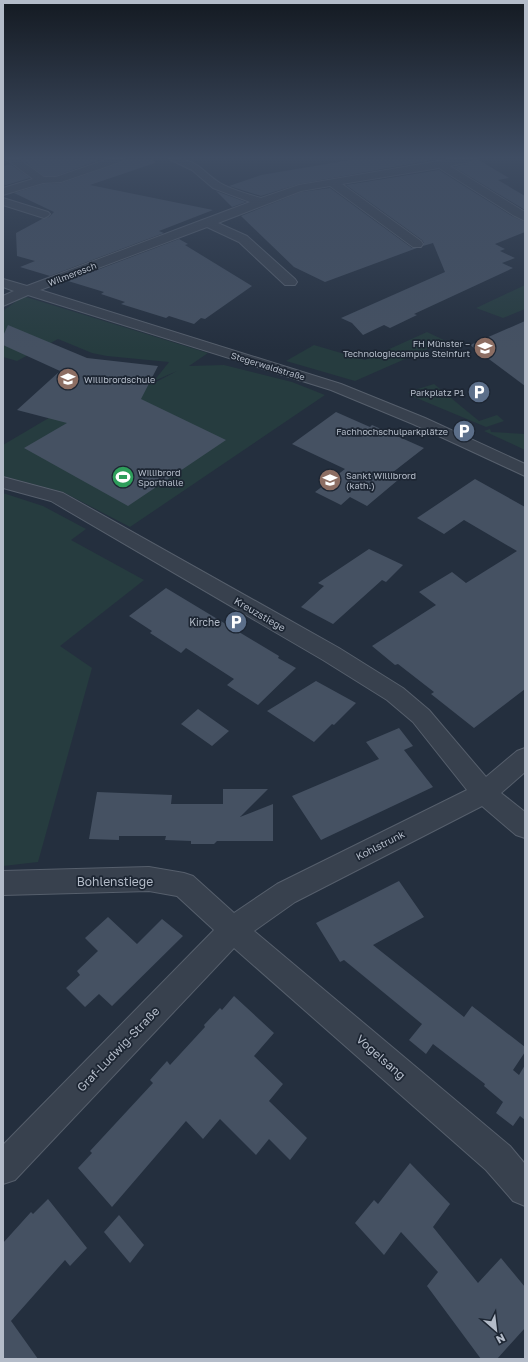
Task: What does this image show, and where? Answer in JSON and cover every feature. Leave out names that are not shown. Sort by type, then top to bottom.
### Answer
[{"type":"street","points":[[209,223],[244,239],[290,282]]},
{"type":"street","name":"Wilmeresch","points":[[3,302],[10,297],[209,223]]},
{"type":"street","points":[[388,223],[417,244]]},
{"type":"street","name":"Stegerwaldstraße","points":[[3,283],[342,390],[419,421],[525,471]]},
{"type":"street","name":"Kreuzstiege","points":[[3,482],[57,497],[331,654],[382,686],[421,716],[484,793]]},
{"type":"street","name":"Kohlstrunk","points":[[233,930],[286,893],[484,793],[525,758]]},
{"type":"street","points":[[484,793],[525,827]]},
{"type":"street","name":"Bohlenstiege","points":[[3,883],[149,879],[184,885],[233,930]]},
{"type":"street","name":"Graf-Ludwig-Straße","points":[[3,1168],[233,930]]},
{"type":"street","name":"Vogelsang","points":[[233,930],[498,1158],[525,1189]]},
{"type":"green space","points":[[525,285],[525,309],[503,318],[476,308]]},
{"type":"green space","points":[[23,296],[208,353],[189,366],[224,365],[292,382],[325,395],[130,527],[63,492],[3,476],[3,445],[69,406],[107,388],[156,382],[177,371],[154,381],[169,362],[107,356],[92,353],[58,339],[17,361],[3,357],[3,311]]},
{"type":"green space","points":[[427,332],[446,341],[355,381],[286,361],[314,345],[365,360]]},
{"type":"green space","points":[[434,384],[479,421],[497,415],[504,421],[486,427],[414,397],[408,392]]},
{"type":"green space","points":[[490,429],[491,432],[525,434],[525,450],[484,431]]},
{"type":"green space","points":[[3,493],[43,506],[86,529],[71,540],[144,580],[60,646],[92,668],[38,862],[3,866]]},
{"type":"building","points":[[35,223],[181,223],[159,231],[164,233],[50,276],[20,267],[35,261],[17,256],[16,233]]},
{"type":"building","points":[[248,223],[377,223],[412,248],[417,248],[325,282],[294,267]]},
{"type":"building","points":[[398,223],[525,223],[525,232],[495,244],[505,249],[500,251],[515,258],[502,263],[513,268],[414,314],[417,315],[390,328],[384,325],[363,335],[352,323],[341,318],[445,272],[433,243],[423,246],[424,243]]},
{"type":"building","points":[[179,239],[188,244],[185,245],[252,286],[205,319],[201,318],[194,324],[169,316],[166,318],[121,304],[125,302],[101,294],[104,292],[68,281]]},
{"type":"building","points":[[525,321],[525,386],[470,345]]},
{"type":"building","name":"Willibrord Sporthalle","points":[[8,325],[87,358],[158,366],[141,399],[226,440],[128,506],[24,448],[67,423],[17,410],[60,371],[3,345],[3,336]]},
{"type":"building","points":[[336,412],[370,427],[372,425],[424,448],[388,476],[398,480],[367,506],[350,497],[341,505],[315,492],[345,469],[292,444]]},
{"type":"building","points":[[475,479],[525,507],[525,689],[474,728],[431,694],[434,692],[398,664],[395,665],[372,646],[436,605],[419,592],[452,572],[466,583],[517,551],[464,520],[444,534],[417,518]]},
{"type":"building","points":[[369,549],[403,565],[386,582],[382,580],[333,624],[301,607],[324,586],[318,583]]},
{"type":"building","points":[[166,588],[279,656],[278,658],[296,668],[258,705],[227,685],[234,679],[186,648],[181,653],[150,633],[152,631],[129,616]]},
{"type":"building","points":[[316,681],[356,703],[314,742],[267,711]]},
{"type":"building","points":[[198,709],[229,731],[212,746],[181,724]]},
{"type":"building","points":[[399,728],[413,746],[404,750],[433,787],[321,840],[292,796],[379,759],[366,742]]},
{"type":"building","points":[[223,789],[268,789],[240,817],[273,804],[273,841],[217,841],[214,844],[191,844],[191,841],[165,840],[166,836],[119,836],[119,840],[89,839],[97,792],[172,795],[171,804],[223,804]]},
{"type":"building","points":[[399,881],[424,917],[373,945],[464,1017],[472,1006],[525,1047],[525,1052],[513,1070],[519,1075],[525,1065],[525,1120],[520,1116],[513,1126],[496,1113],[503,1102],[484,1086],[485,1084],[433,1044],[426,1054],[409,1040],[422,1024],[344,960],[340,962],[316,923]]},
{"type":"building","points":[[108,917],[137,944],[162,919],[183,936],[112,1006],[99,994],[85,1007],[66,988],[80,975],[77,971],[98,951],[85,938]]},
{"type":"building","points":[[234,996],[274,1033],[254,1056],[283,1084],[269,1101],[307,1138],[290,1160],[269,1139],[256,1155],[220,1119],[203,1139],[186,1121],[112,1207],[78,1168],[92,1153],[90,1151],[153,1083],[150,1080],[167,1061],[170,1065],[205,1027],[204,1025],[220,1008],[222,1010]]},
{"type":"building","points":[[410,1163],[450,1204],[433,1227],[478,1283],[501,1258],[525,1287],[525,1328],[497,1359],[481,1359],[427,1286],[438,1272],[401,1232],[384,1255],[355,1223],[374,1200],[378,1204]]},
{"type":"building","points":[[48,1199],[87,1248],[70,1266],[65,1260],[11,1321],[38,1359],[3,1359],[3,1243],[31,1212],[33,1214]]},
{"type":"building","points":[[119,1215],[144,1245],[130,1263],[104,1232]]},
{"type":"place","name":"FH Münster – Technologiecampus Steinfurt","points":[[485,348]]},
{"type":"place","name":"Willibrordschule","points":[[68,379]]},
{"type":"place","name":"Parkplatz P1","points":[[479,392]]},
{"type":"place","name":"Fachhochschulparkplätze","points":[[464,431]]},
{"type":"place","name":"Willibrord Sporthalle","points":[[123,477]]},
{"type":"place","name":"Sankt Willibrord (kath.)","points":[[330,480]]},
{"type":"place","name":"Kirche","points":[[236,622]]}]
